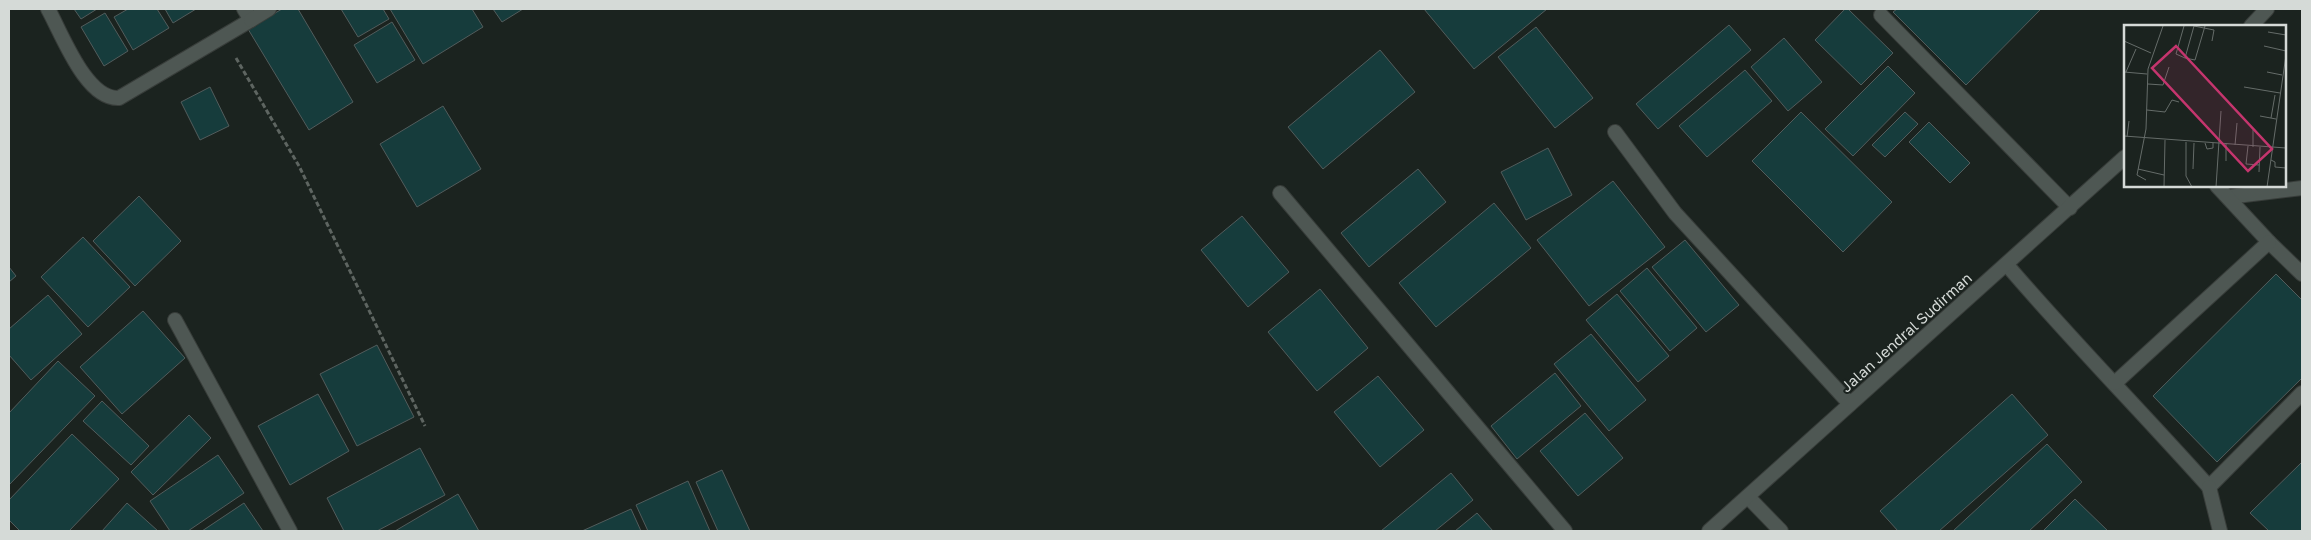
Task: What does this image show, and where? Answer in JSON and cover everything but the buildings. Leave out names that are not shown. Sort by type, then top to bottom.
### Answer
[{"type":"street","points":[[48,9],[85,78],[96,91],[112,99],[119,98],[223,35],[247,14],[269,9]]},
{"type":"street","points":[[2252,25],[2267,9]]},
{"type":"street","points":[[1881,15],[2070,208]]},
{"type":"street","points":[[1615,132],[1675,213],[1850,404]]},
{"type":"street","name":"Jalan Jendral Sudirman","points":[[1709,531],[2124,158]]},
{"type":"street","points":[[2219,188],[2269,242],[2302,274]]},
{"type":"street","points":[[2228,197],[2302,188]]},
{"type":"street","points":[[1280,193],[1565,531]]},
{"type":"street","points":[[2115,383],[2269,242]]},
{"type":"street","points":[[2007,265],[2060,328],[2115,383],[2209,486],[2220,531]]},
{"type":"street","points":[[175,320],[290,531]]},
{"type":"street","points":[[2209,486],[2302,393]]},
{"type":"street","points":[[1748,497],[1780,531]]},
{"type":"path","points":[[223,35],[300,166],[425,426]]}]
